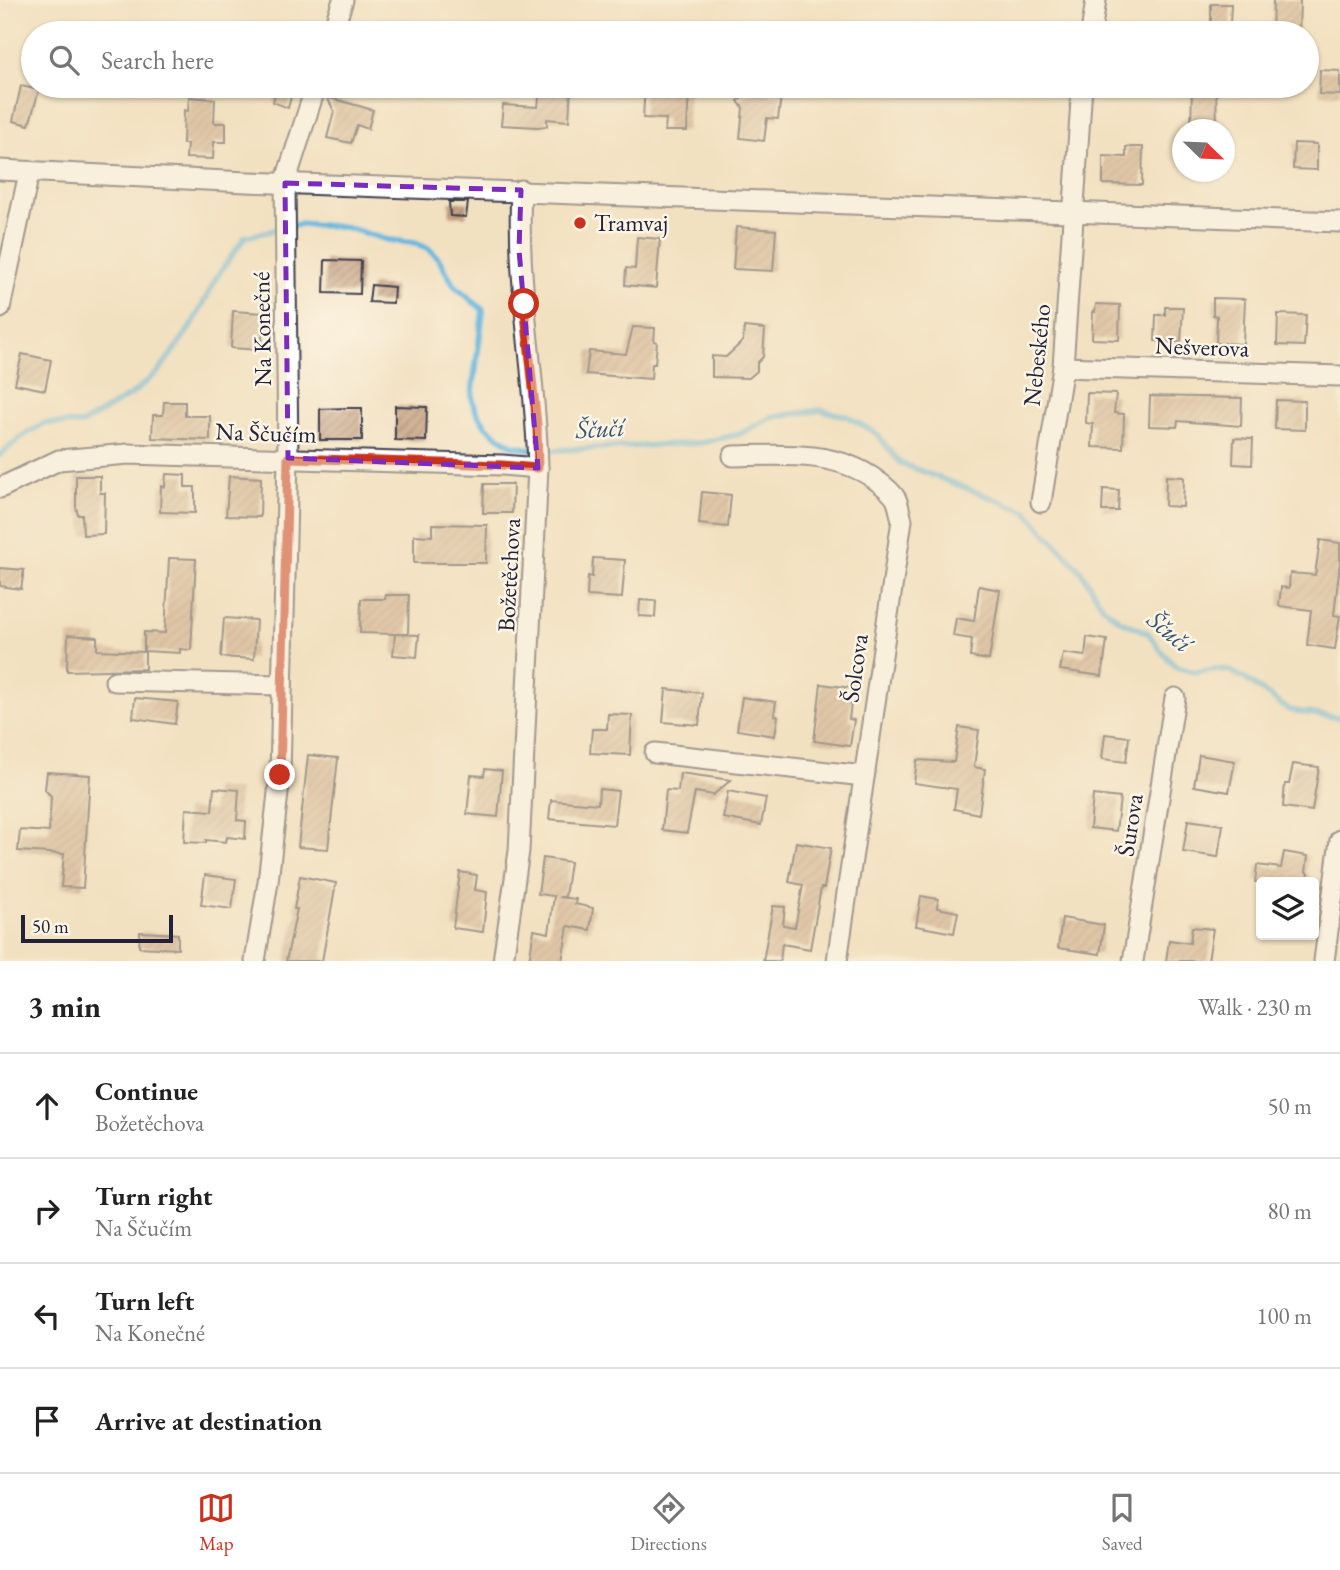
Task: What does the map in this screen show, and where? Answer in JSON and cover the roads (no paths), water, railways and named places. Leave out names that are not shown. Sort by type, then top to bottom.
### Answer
[{"type":"street","points":[[336,21],[343,0]]},
{"type":"street","points":[[1093,21],[1096,0]]},
{"type":"street","name":"Na Konečné","points":[[255,961],[268,882],[280,775],[288,458],[285,183],[312,98]]},
{"type":"street","name":"Nebeského","points":[[1041,502],[1063,368],[1081,98]]},
{"type":"street","points":[[0,170],[1340,222]]},
{"type":"street","points":[[0,308],[29,173]]},
{"type":"street","name":"Božetěchova","points":[[503,961],[519,852],[538,466],[538,438],[520,250],[521,190]]},
{"type":"street","name":"Nešverova","points":[[1063,368],[1340,376]]},
{"type":"street","name":"Na Ščučím","points":[[0,488],[59,460],[128,454],[538,466]]},
{"type":"street","name":"Šolcova","points":[[733,456],[812,456],[862,470],[885,486],[896,499],[902,520],[837,961]]},
{"type":"street","points":[[115,681],[282,685]]},
{"type":"street","name":"Šurova","points":[[1133,961],[1175,698]]},
{"type":"street","points":[[655,753],[864,776]]},
{"type":"street","points":[[1324,961],[1335,909],[1340,841]]},
{"type":"waterway","name":"Ščučí","points":[[0,455],[21,437],[45,423],[82,424],[132,394],[159,371],[192,325],[218,275],[245,237],[300,224],[345,227],[428,248],[438,258],[454,285],[483,310],[472,397],[476,411],[486,426],[512,445],[539,451],[700,443],[740,434],[772,417],[821,410],[846,416],[876,433],[900,463],[1026,511],[1081,571],[1103,607],[1121,621],[1148,633],[1176,667],[1195,672],[1228,670],[1289,710],[1340,718]]},
{"type":"place","name":"Tramvaj","points":[[580,223]]}]
